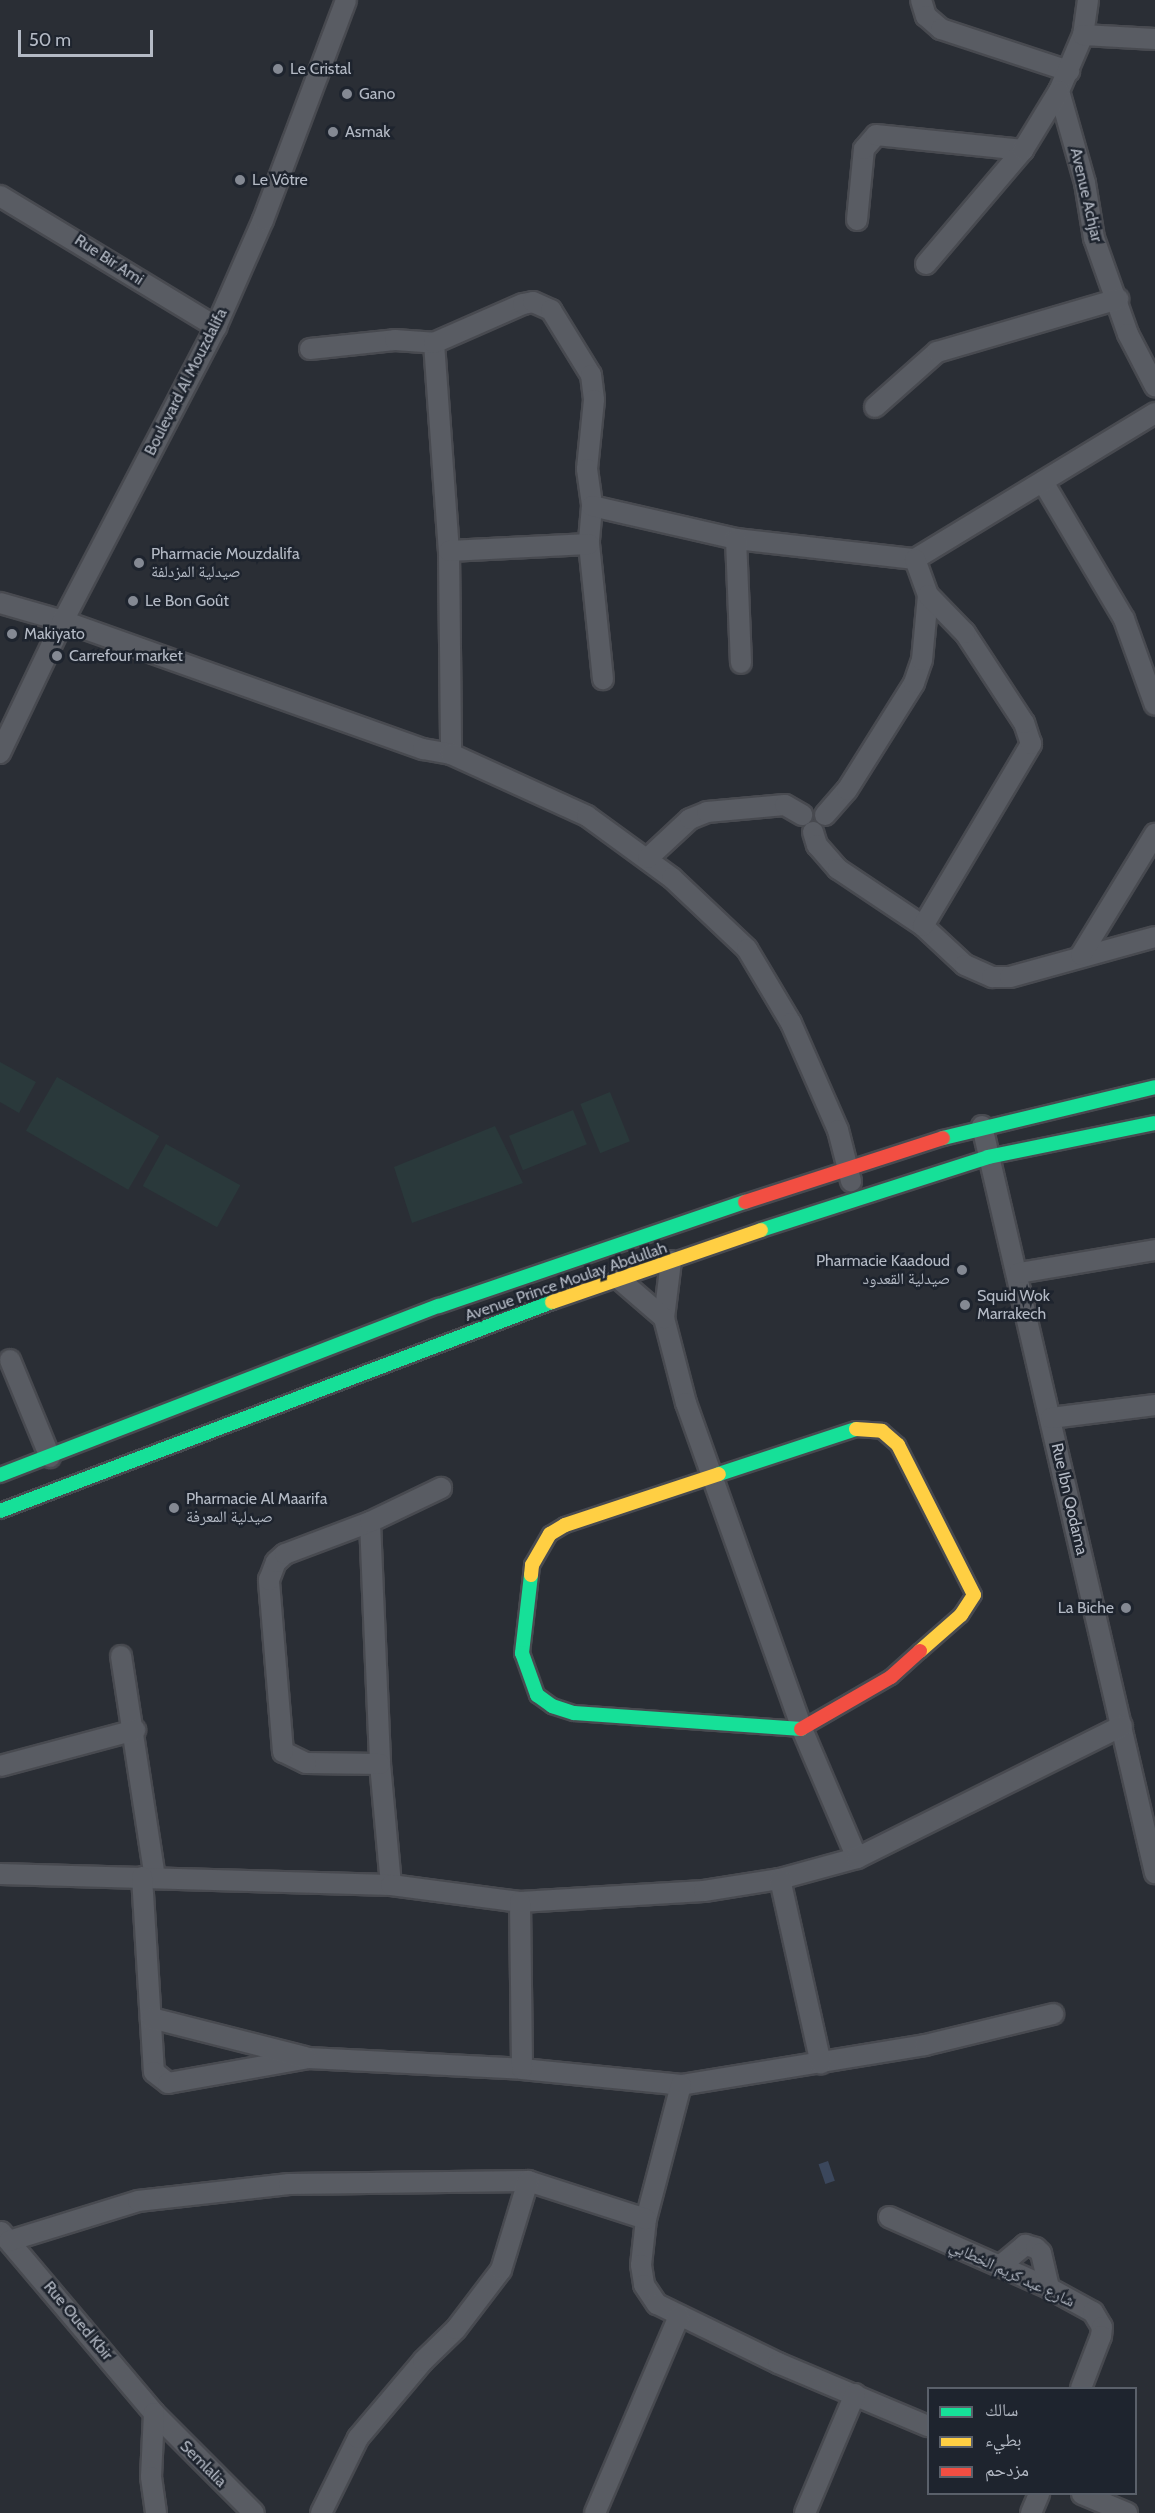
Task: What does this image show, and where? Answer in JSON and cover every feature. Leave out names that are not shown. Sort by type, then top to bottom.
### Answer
[{"type":"main road","name":"Avenue Prince Moulay Abdullah","points":[[0,1475],[439,1306],[719,1209],[982,1126],[1155,1087]]},
{"type":"main road","name":"Avenue Prince Moulay Abdullah","points":[[0,1511],[119,1469],[522,1312],[856,1198],[988,1157],[1155,1123]]},
{"type":"main road","points":[[856,1429],[882,1431],[898,1445],[974,1594],[961,1615],[891,1677],[802,1729],[574,1713],[552,1706],[537,1695],[526,1672],[522,1653],[532,1565],[550,1534],[565,1524],[856,1429]]},
{"type":"street","name":"Boulevard Al Mouzdalifa","points":[[0,753],[63,621],[216,327],[267,210],[346,0]]},
{"type":"street","points":[[921,0],[926,16],[941,29],[1069,71]]},
{"type":"street","points":[[926,264],[1023,150],[1069,71],[1083,35],[1088,0]]},
{"type":"street","points":[[1083,35],[1155,39]]},
{"type":"street","name":"Avenue Achjar","points":[[1059,91],[1085,183],[1094,238],[1118,299],[1128,334],[1155,386]]},
{"type":"street","points":[[858,220],[864,149],[876,135],[1023,150]]},
{"type":"street","name":"Rue Bir Ami","points":[[0,196],[216,327]]},
{"type":"street","points":[[875,407],[937,352],[1118,299]]},
{"type":"street","points":[[310,349],[395,340],[434,343],[523,304],[533,302],[550,310],[591,375],[594,400],[587,469],[591,506],[590,544],[603,679]]},
{"type":"street","points":[[434,343],[449,551],[451,754]]},
{"type":"street","points":[[591,506],[735,539],[915,559],[1155,413]]},
{"type":"street","points":[[1043,482],[1124,619],[1154,694]]},
{"type":"street","points":[[735,539],[741,663]]},
{"type":"street","points":[[449,551],[590,544]]},
{"type":"street","points":[[915,559],[928,595],[965,633],[1024,723],[1031,744],[923,926]]},
{"type":"street","points":[[813,832],[824,827],[825,815],[847,790],[914,683],[922,660],[928,595]]},
{"type":"street","points":[[0,603],[63,621],[423,749],[451,754],[587,816],[648,858],[747,949],[791,1023],[838,1130],[856,1198]]},
{"type":"street","points":[[648,858],[690,819],[707,812],[785,805],[802,815]]},
{"type":"street","points":[[802,815],[814,808],[825,815]]},
{"type":"street","points":[[802,815],[803,826],[813,832],[817,845],[838,869],[923,926],[965,965],[992,977],[1010,976],[1081,955],[1155,937]]},
{"type":"street","points":[[1081,955],[1155,834]]},
{"type":"street","name":"Rue Ibn Qodama","points":[[982,1126],[1019,1273],[1155,1873]]},
{"type":"street","points":[[1019,1273],[1155,1250]]},
{"type":"street","points":[[671,1261],[664,1318],[710,1476],[802,1729],[857,1858]]},
{"type":"street","points":[[619,1280],[664,1318]]},
{"type":"street","points":[[10,1360],[50,1457]]},
{"type":"street","points":[[1051,1418],[1155,1405]]},
{"type":"street","points":[[380,1764],[306,1763],[284,1752],[269,1580],[276,1562],[285,1554],[370,1522],[441,1488]]},
{"type":"street","points":[[370,1522],[380,1764],[391,1885]]},
{"type":"street","points":[[122,1656],[135,1730],[149,1877],[154,2072],[168,2083],[308,2058]]},
{"type":"street","points":[[0,1874],[391,1885],[520,1902],[704,1891],[780,1879],[857,1858],[1122,1726]]},
{"type":"street","points":[[0,1766],[135,1730]]},
{"type":"street","points":[[780,1879],[820,2064]]},
{"type":"street","points":[[520,1902],[522,2068]]},
{"type":"street","points":[[151,2018],[308,2058],[522,2068],[681,2085],[820,2064],[1053,2014]]},
{"type":"street","points":[[681,2085],[646,2219],[641,2265],[644,2285],[657,2304],[679,2316],[927,2426]]},
{"type":"street","points":[[5,2236],[138,2201],[289,2184],[528,2181],[646,2219]]},
{"type":"street","points":[[321,2513],[358,2438],[423,2361],[456,2330],[501,2270],[528,2181]]},
{"type":"street","name":"شارع عبد كريم الخطابي","points":[[889,2217],[1049,2288],[1093,2312],[1102,2327],[1082,2387]]},
{"type":"street","name":"Rue Oued Kbir","points":[[5,2236],[154,2413]]},
{"type":"street","points":[[1000,2266],[1025,2245],[1036,2248],[1043,2259],[1049,2288]]},
{"type":"street","points":[[595,2513],[679,2316]]},
{"type":"street","points":[[806,2513],[855,2394]]},
{"type":"street","points":[[154,2413],[151,2477],[156,2513]]},
{"type":"street","name":"Semlalia","points":[[154,2413],[254,2513]]},
{"type":"street","points":[[1031,2513],[1039,2495]]},
{"type":"street","points":[[1086,2495],[1127,2513]]},
{"type":"shaded area","points":[[0,1062],[36,1082],[19,1113],[0,1102]]},
{"type":"shaded area","points":[[57,1077],[159,1136],[128,1190],[26,1131]]},
{"type":"shaded area","points":[[610,1092],[630,1141],[600,1153],[580,1104]]},
{"type":"shaded area","points":[[573,1110],[587,1144],[523,1170],[509,1136]]},
{"type":"shaded area","points":[[495,1126],[523,1183],[412,1223],[394,1167]]},
{"type":"shaded area","points":[[166,1144],[240,1185],[217,1227],[143,1186]]},
{"type":"water","points":[[828,2161],[835,2181],[825,2184],[819,2164]]},
{"type":"traffic: fast","points":[[943,1138],[1155,1087]]},
{"type":"traffic: fast","points":[[761,1230],[988,1157],[1155,1123]]},
{"type":"traffic: fast","points":[[0,1475],[439,1306],[745,1202]]},
{"type":"traffic: fast","points":[[0,1511],[552,1302]]},
{"type":"traffic: fast","points":[[719,1474],[856,1429]]},
{"type":"traffic: fast","points":[[531,1575],[522,1653],[537,1695],[552,1706],[574,1713],[801,1729]]},
{"type":"traffic: slow","points":[[552,1302],[761,1230]]},
{"type":"traffic: slow","points":[[856,1429],[882,1431],[898,1445],[974,1595],[961,1615],[920,1651]]},
{"type":"traffic: slow","points":[[531,1575],[532,1565],[550,1534],[565,1525],[719,1474]]},
{"type":"traffic: jam","points":[[745,1202],[943,1138]]},
{"type":"traffic: jam","points":[[801,1729],[891,1677],[920,1651]]},
{"type":"place","name":"Le Cristal","points":[[278,69]]},
{"type":"place","name":"Gano","points":[[347,94]]},
{"type":"place","name":"Asmak","points":[[333,132]]},
{"type":"place","name":"Le Vôtre","points":[[240,180]]},
{"type":"place","name":"Pharmacie Mouzdalifa صيدلية المزدلفة","points":[[139,563]]},
{"type":"place","name":"Le Bon Goût","points":[[133,601]]},
{"type":"place","name":"Makiyato","points":[[12,634]]},
{"type":"place","name":"Carrefour market","points":[[57,656]]},
{"type":"place","name":"Pharmacie Kaadoud صيدلية القعدود","points":[[962,1270]]},
{"type":"place","name":"Squid Wok Marrakech","points":[[965,1305]]},
{"type":"place","name":"Pharmacie Al Maarifa صيدلية المعرفة","points":[[174,1508]]},
{"type":"place","name":"La Biche","points":[[1126,1608]]}]
